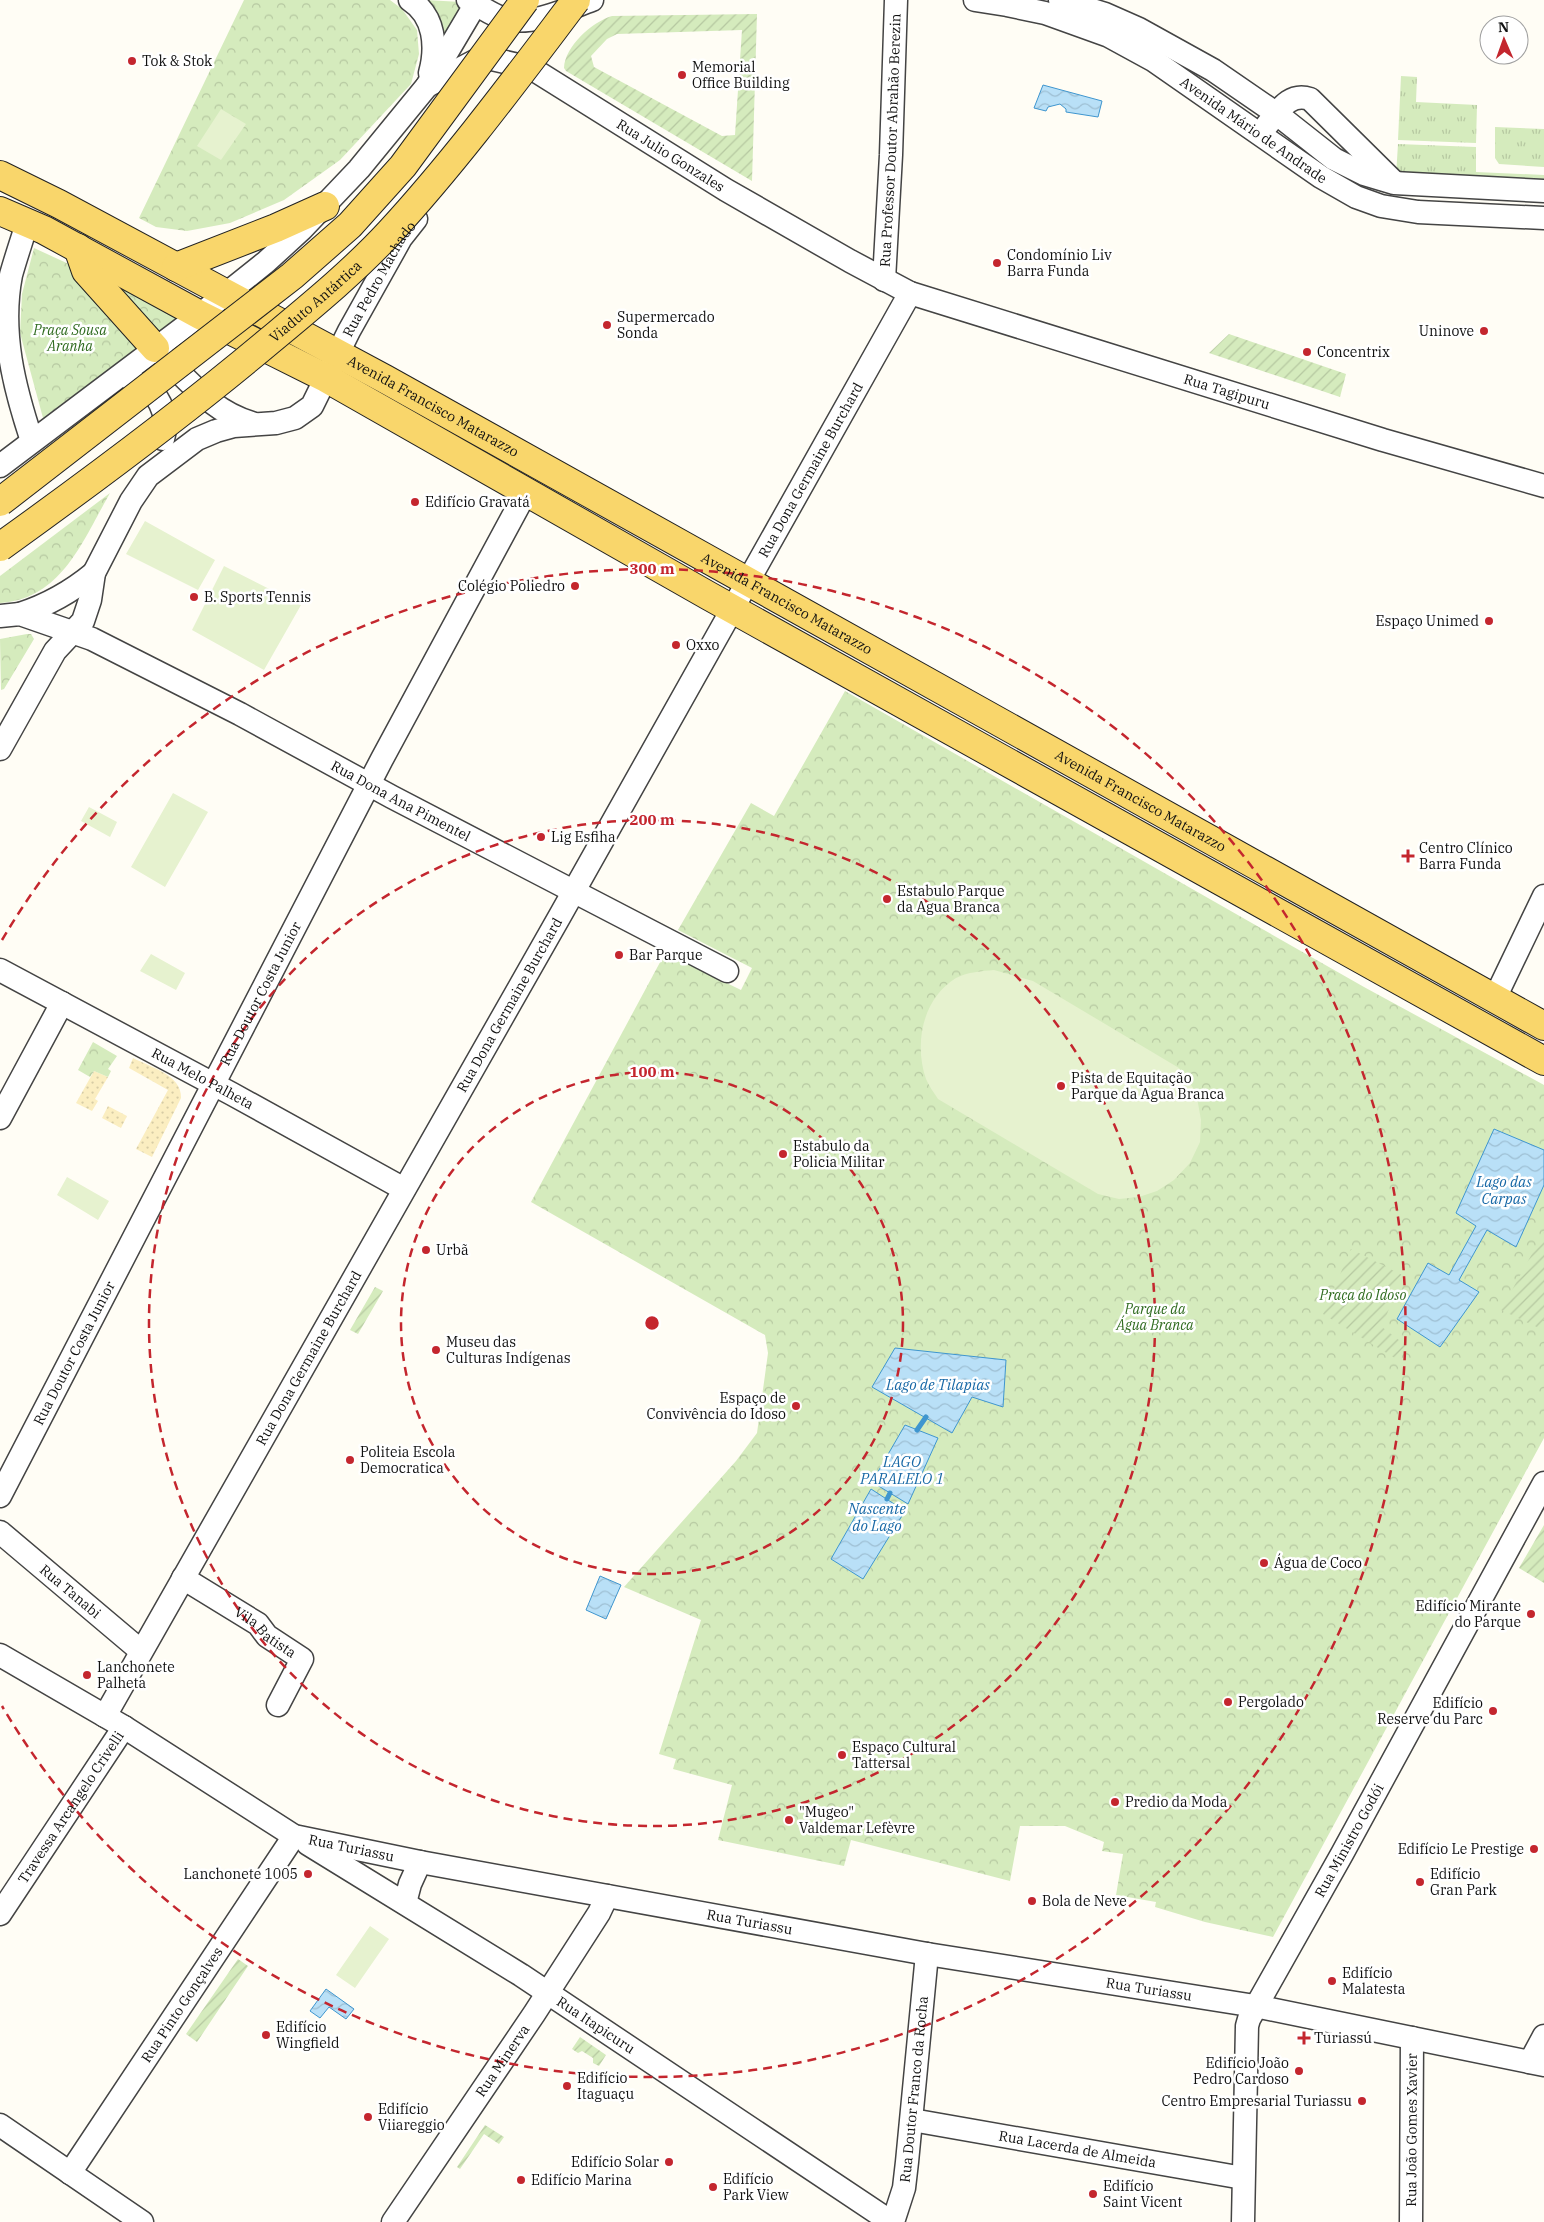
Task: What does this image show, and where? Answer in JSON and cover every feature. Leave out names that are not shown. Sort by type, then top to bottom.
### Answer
[{"type":"main road","points":[[0,502],[292,276],[350,225],[403,166],[525,0]]},
{"type":"main road","name":"Viaduto Antártica","points":[[0,547],[116,464],[192,405],[324,295],[363,259],[424,193],[586,0]]},
{"type":"main road","name":"Avenida Francisco Matarazzo","points":[[0,176],[337,352],[1544,1026]]},
{"type":"main road","points":[[176,267],[276,228],[325,206]]},
{"type":"main road","name":"Avenida Francisco Matarazzo","points":[[0,211],[78,248],[200,314],[326,378],[526,492],[1544,1061]]},
{"type":"main road","points":[[78,248],[86,271],[155,348]]},
{"type":"street","points":[[410,0],[417,4],[426,17],[432,32],[434,58],[427,86]]},
{"type":"street","points":[[0,466],[266,262],[325,206],[359,169],[427,86],[474,1],[497,16],[519,21],[536,18],[586,0]]},
{"type":"street","name":"Rua Pedro Machado","points":[[0,749],[8,715],[55,651],[84,621],[90,600],[94,573],[131,501],[148,476],[197,439],[234,426],[262,425],[295,418],[312,406],[337,352],[401,238],[531,68],[586,0]]},
{"type":"street","name":"Rua Professor Doutor Abrahão Berezin","points":[[884,280],[891,155],[896,0]]},
{"type":"street","name":"Avenida Mário de Andrade","points":[[976,0],[1007,4],[1045,14],[1109,36],[1153,60],[1321,176],[1356,197],[1381,206],[1418,212],[1544,218]]},
{"type":"street","name":"Avenida Mário de Andrade","points":[[1060,0],[1105,14],[1138,29],[1213,70],[1276,114],[1334,159],[1364,174],[1394,183],[1544,191]]},
{"type":"street","name":"Rua Julio Gonzales","points":[[427,86],[474,61],[492,59],[531,68],[726,190],[910,293]]},
{"type":"street","points":[[1260,134],[1287,102],[1294,98],[1310,99],[1394,183]]},
{"type":"street","points":[[28,223],[8,292],[7,327],[10,365],[17,397],[32,441]]},
{"type":"street","name":"Rua Tagipuru","points":[[910,293],[1383,440],[1544,486]]},
{"type":"street","name":"Rua Dona Germaine Burchard","points":[[105,1716],[574,892],[910,293]]},
{"type":"street","points":[[155,348],[210,402],[225,413],[262,425]]},
{"type":"street","points":[[110,382],[142,384],[160,401],[166,429],[157,458],[148,476]]},
{"type":"street","name":"Rua Doutor Costa Junior","points":[[0,1496],[369,784],[526,492]]},
{"type":"street","name":"Rua Pedro Machado","points":[[10,615],[41,608],[74,590],[94,573]]},
{"type":"street","name":"Rua Dona Ana Pimentel","points":[[10,615],[92,639],[240,714],[369,784],[727,971]]},
{"type":"street","points":[[1495,998],[1544,896]]},
{"type":"street","name":"Rua Melo Palheta","points":[[0,970],[214,1084],[404,1189]]},
{"type":"street","points":[[0,1118],[62,1003]]},
{"type":"street","name":"Rua Ministro Godói","points":[[1243,2222],[1246,2026],[1255,2006],[1342,1854],[1544,1483]]},
{"type":"street","name":"Rua Tanabi","points":[[0,1532],[141,1651]]},
{"type":"street","name":"Vila Batista","points":[[183,1578],[258,1624],[267,1636],[302,1659],[278,1705]]},
{"type":"street","name":"Rua Turiassu","points":[[0,1655],[105,1716],[294,1836],[420,1862],[927,1954],[1255,2006],[1537,2063]]},
{"type":"street","name":"Travessa Arcangelo Crivelli","points":[[0,1914],[124,1728]]},
{"type":"street","name":"Rua Itapicuru","points":[[294,1836],[405,1903],[547,1993],[892,2222]]},
{"type":"street","name":"Rua Pinto Gonçalves","points":[[70,2173],[294,1836]]},
{"type":"street","points":[[405,1903],[410,1884],[420,1862]]},
{"type":"street","name":"Rua Minerva","points":[[393,2222],[547,1993],[599,1913],[607,1896]]},
{"type":"street","name":"Rua Doutor Franco da Rocha","points":[[892,2222],[904,2188],[927,1954]]},
{"type":"street","points":[[1537,2063],[1544,2036]]},
{"type":"street","name":"Rua João Gomes Xavier","points":[[1412,2038],[1412,2222]]},
{"type":"street","name":"Rua Lacerda de Almeida","points":[[912,2120],[1243,2178]]},
{"type":"street","points":[[0,2125],[142,2222]]},
{"type":"green space","points":[[244,0],[390,0],[402,9],[417,30],[419,54],[411,84],[340,160],[284,200],[230,223],[187,231],[156,227],[139,218]]},
{"type":"green space","points":[[426,0],[461,2],[442,49]]},
{"type":"green space","points":[[757,14],[752,181],[566,71],[564,68],[566,60],[574,43],[588,29],[612,16]],"holes":[[[742,30],[735,135],[722,136],[594,67],[591,56],[607,39],[617,34]]]},
{"type":"green space","points":[[1401,76],[1417,77],[1416,102],[1477,105],[1476,143],[1398,140]]},
{"type":"green space","points":[[221,109],[246,124],[221,160],[197,146]]},
{"type":"green space","points":[[1495,127],[1544,129],[1544,167],[1499,164],[1495,158]]},
{"type":"green space","points":[[1398,144],[1476,147],[1476,172],[1544,175],[1544,184],[1396,176]]},
{"type":"green space","name":"Praça Sousa Aranha","points":[[34,248],[71,265],[140,346],[43,418],[20,333],[22,294]]},
{"type":"green space","name":"Praça Sousa Aranha","points":[[102,271],[185,316],[156,336]]},
{"type":"green space","points":[[1229,334],[1346,374],[1340,397],[1209,353]]},
{"type":"green space","points":[[110,493],[80,547],[55,579],[40,591],[21,599],[0,603],[0,576]]},
{"type":"green space","points":[[145,521],[215,560],[198,590],[126,554]]},
{"type":"green space","points":[[224,566],[301,605],[264,670],[192,630]]},
{"type":"green space","points":[[31,634],[34,639],[4,689],[1,690],[0,639]]},
{"type":"green space","name":"Parque da Água Branca","points":[[845,691],[1364,987],[1544,1085],[1544,1438],[1273,1937],[1205,1922],[1155,1907],[1156,1902],[1116,1895],[1123,1854],[1102,1851],[1104,1842],[1065,1826],[1020,1826],[1010,1881],[851,1840],[844,1866],[718,1840],[732,1785],[673,1769],[676,1759],[659,1754],[701,1620],[624,1587],[736,1461],[757,1433],[768,1353],[765,1335],[531,1202],[665,953],[741,990],[752,968],[678,930],[751,803],[774,816]]},
{"type":"green space","points":[[173,793],[208,812],[165,887],[131,867]]},
{"type":"green space","points":[[89,807],[117,822],[110,837],[81,821]]},
{"type":"green space","points":[[151,954],[185,973],[176,990],[140,971]]},
{"type":"green space","name":"Pista de Equitação Parque da Agua Branca","points":[[994,970],[1033,981],[1179,1068],[1196,1092],[1201,1120],[1200,1142],[1190,1163],[1174,1180],[1157,1191],[1139,1197],[1119,1199],[1098,1194],[938,1099],[926,1079],[922,1065],[921,1037],[928,1010],[944,987],[956,978],[970,973]]},
{"type":"green space","points":[[93,1042],[117,1056],[108,1069],[111,1071],[108,1077],[94,1071],[90,1077],[78,1070]]},
{"type":"green space","points":[[67,1177],[109,1201],[98,1220],[57,1195]]},
{"type":"green space","points":[[1544,1232],[1544,1318],[1539,1328],[1501,1310]]},
{"type":"green space","name":"Praça do Idoso","points":[[1351,1249],[1402,1275],[1382,1327],[1408,1347],[1398,1360],[1323,1314]]},
{"type":"green space","points":[[375,1287],[383,1291],[358,1334],[350,1330]]},
{"type":"green space","points":[[1544,1525],[1544,1583],[1519,1568]]},
{"type":"green space","points":[[370,1926],[389,1939],[355,1988],[336,1975]]},
{"type":"green space","points":[[238,1959],[248,1966],[197,2042],[186,2034]]},
{"type":"green space","points":[[580,2037],[606,2055],[599,2066],[593,2063],[593,2058],[582,2051],[578,2053],[572,2049]]},
{"type":"green space","points":[[485,2125],[504,2137],[499,2144],[484,2134],[460,2169],[457,2167]]},
{"type":"sand","points":[[133,1058],[164,1073],[176,1083],[180,1090],[181,1098],[152,1157],[136,1149],[168,1090],[129,1068]]},
{"type":"sand","points":[[94,1071],[108,1077],[95,1099],[98,1101],[92,1111],[76,1103]]},
{"type":"sand","points":[[108,1106],[127,1116],[121,1128],[102,1118]]},
{"type":"water","points":[[1043,85],[1102,101],[1098,117],[1066,112],[1066,109],[1060,104],[1048,107],[1046,111],[1034,108]]},
{"type":"water","name":"Lago das Carpas","points":[[1494,1129],[1544,1150],[1544,1185],[1516,1247],[1487,1230],[1459,1280],[1479,1292],[1440,1347],[1397,1319],[1428,1263],[1449,1275],[1476,1226],[1456,1213]]},
{"type":"water","name":"Lago de Tilapias","points":[[895,1348],[1006,1360],[1003,1407],[972,1397],[952,1433],[872,1387]]},
{"type":"water","name":"LAGO PARALELO 1","points":[[905,1425],[938,1438],[908,1504],[872,1482]]},
{"type":"water","name":"Nascente do Lago","points":[[871,1489],[905,1511],[863,1579],[831,1559]]},
{"type":"water","points":[[600,1576],[621,1585],[606,1619],[586,1610]]},
{"type":"water","points":[[326,1989],[354,2009],[346,2019],[329,2007],[320,2018],[310,2011]]},
{"type":"waterway","points":[[917,1430],[926,1417]]},
{"type":"waterway","points":[[887,1499],[890,1493]]},
{"type":"place","name":"Tok & Stok","points":[[132,61]]},
{"type":"place","name":"Memorial Office Building","points":[[682,75]]},
{"type":"place","name":"Condomínio Liv Barra Funda","points":[[997,263]]},
{"type":"place","name":"Supermercado Sonda","points":[[607,325]]},
{"type":"place","name":"Uninove","points":[[1484,331]]},
{"type":"place","name":"Concentrix","points":[[1307,352]]},
{"type":"place","name":"Edifício Gravatá","points":[[415,502]]},
{"type":"place","name":"Colégio Poliedro","points":[[575,586]]},
{"type":"place","name":"B. Sports Tennis","points":[[194,597]]},
{"type":"place","name":"Espaço Unimed","points":[[1489,621]]},
{"type":"place","name":"Oxxo","points":[[676,645]]},
{"type":"place","name":"Lig Esfiha","points":[[541,837]]},
{"type":"place","name":"Centro Clínico Barra Funda","points":[[1408,856]]},
{"type":"place","name":"Estabulo Parque da Agua Branca","points":[[887,899]]},
{"type":"place","name":"Bar Parque","points":[[619,955]]},
{"type":"place","name":"Pista de Equitação Parque da Agua Branca","points":[[1061,1086]]},
{"type":"place","name":"Estabulo da Policia Militar","points":[[783,1154]]},
{"type":"place","name":"Urbã","points":[[426,1250]]},
{"type":"place","name":"Museu das Culturas Indígenas","points":[[436,1350]]},
{"type":"place","name":"Espaço de Convivência do Idoso","points":[[796,1406]]},
{"type":"place","name":"Politeia Escola Democratica","points":[[350,1460]]},
{"type":"place","name":"Água de Coco","points":[[1264,1563]]},
{"type":"place","name":"Edifício Mirante do Parque","points":[[1531,1614]]},
{"type":"place","name":"Lanchonete Palheta","points":[[87,1675]]},
{"type":"place","name":"Pergolado","points":[[1228,1702]]},
{"type":"place","name":"Edifício Reserve du Parc","points":[[1493,1711]]},
{"type":"place","name":"Espaço Cultural Tattersal","points":[[842,1755]]},
{"type":"place","name":"Predio da Moda","points":[[1115,1802]]},
{"type":"place","name":"\"Mugeo\" Valdemar Lefèvre","points":[[789,1820]]},
{"type":"place","name":"Edifício Le Prestige","points":[[1534,1849]]},
{"type":"place","name":"Lanchonete 1005","points":[[308,1874]]},
{"type":"place","name":"Edifício Gran Park","points":[[1420,1882]]},
{"type":"place","name":"Bola de Neve","points":[[1032,1901]]},
{"type":"place","name":"Edifício Malatesta","points":[[1332,1981]]},
{"type":"place","name":"Edifício Wingfield","points":[[266,2035]]},
{"type":"place","name":"Turiassú","points":[[1304,2038]]},
{"type":"place","name":"Edifício João Pedro Cardoso","points":[[1299,2071]]},
{"type":"place","name":"Edifício Itaguaçu","points":[[567,2086]]},
{"type":"place","name":"Centro Empresarial Turiassu","points":[[1362,2101]]},
{"type":"place","name":"Edifício Viiareggio","points":[[368,2117]]},
{"type":"place","name":"Edifício Solar","points":[[669,2162]]},
{"type":"place","name":"Edifício Marina","points":[[521,2180]]},
{"type":"place","name":"Edifício Park View","points":[[713,2187]]},
{"type":"place","name":"Edifício Saint Vicent","points":[[1093,2194]]}]
